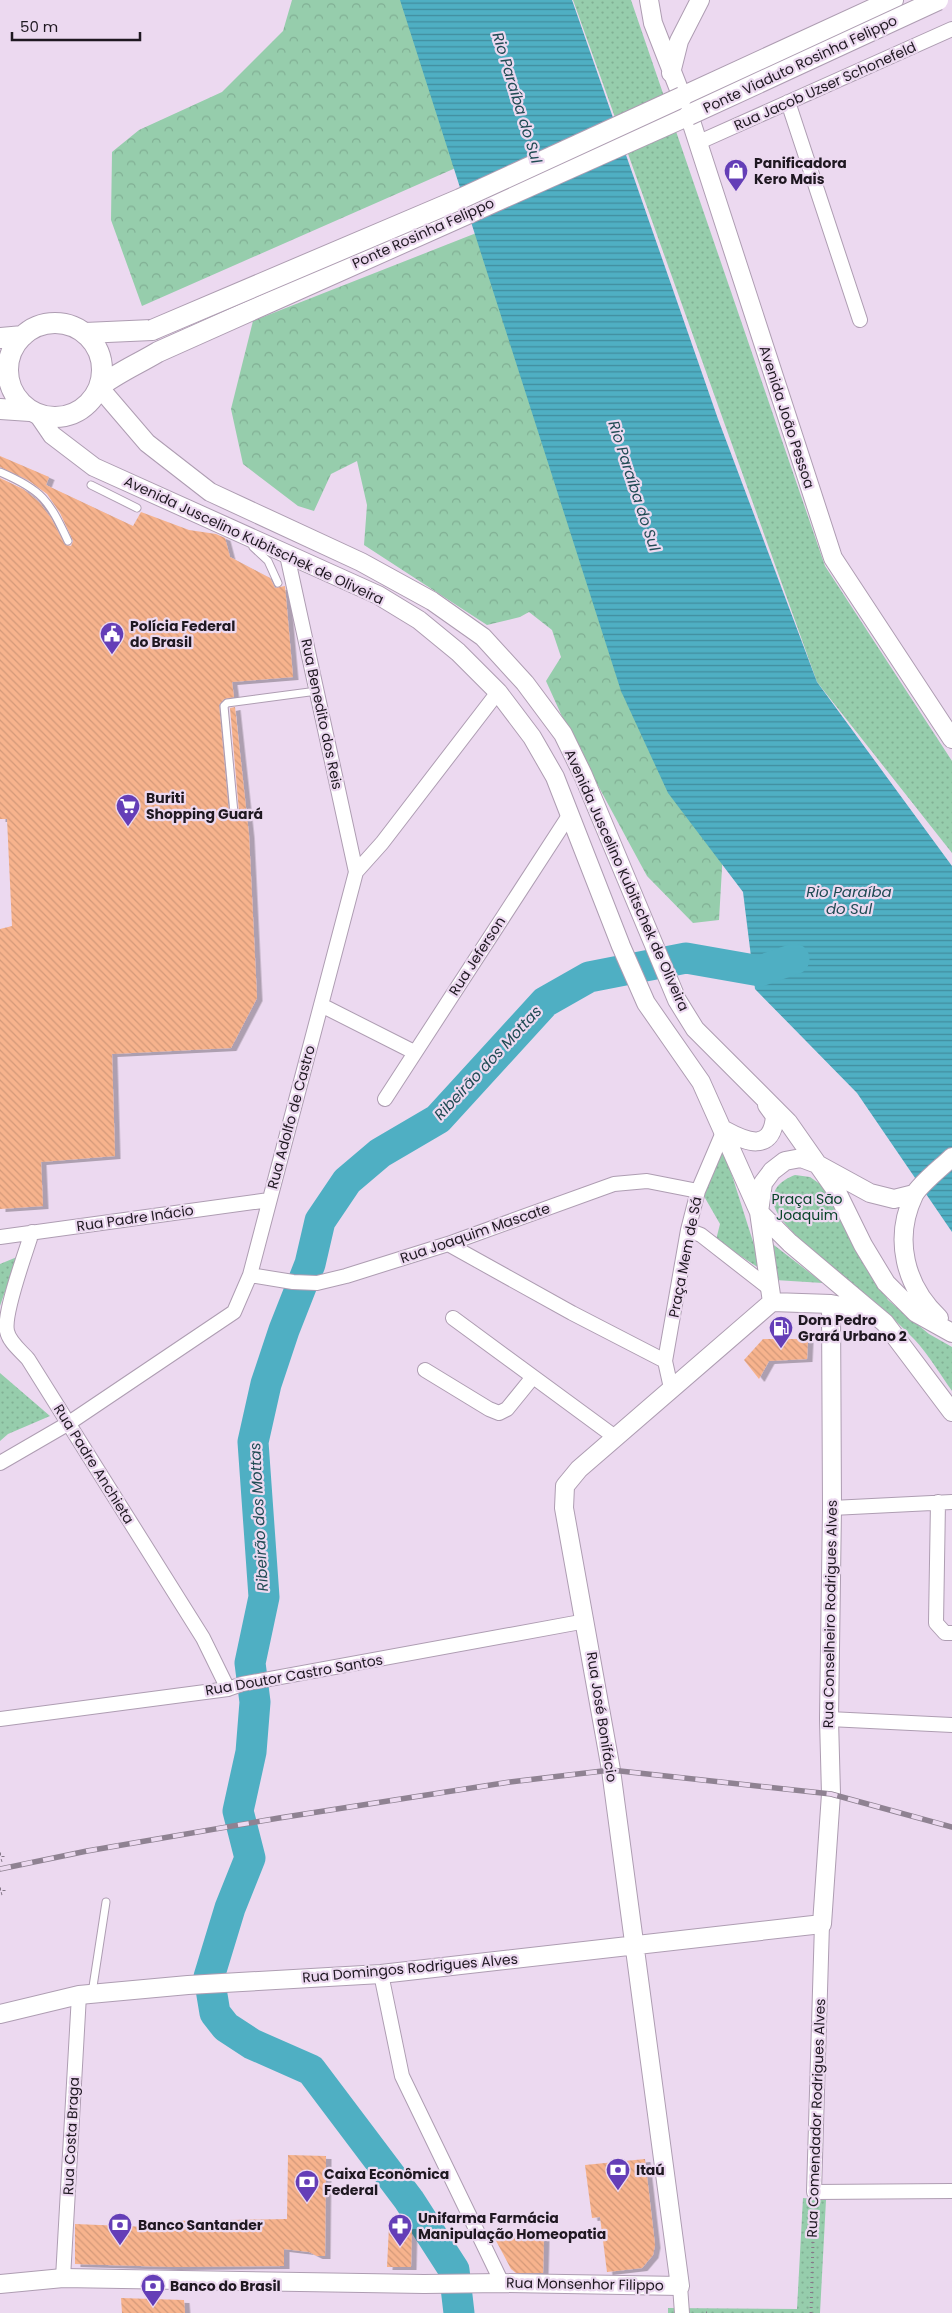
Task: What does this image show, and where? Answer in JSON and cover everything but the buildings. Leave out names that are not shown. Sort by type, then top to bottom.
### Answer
[{"type":"main road","name":"Ponte Viaduto Rosinha Felippo","points":[[686,106],[893,0]]},
{"type":"main road","name":"Ponte Viaduto Rosinha Felippo","points":[[686,106],[938,0]]},
{"type":"main road","name":"Ponte Rosinha Felippo","points":[[85,333],[152,330],[460,199],[686,106]]},
{"type":"main road","name":"Ponte Rosinha Felippo","points":[[99,387],[116,374],[134,367],[158,352],[686,106]]},
{"type":"main road","points":[[0,409],[33,412],[51,417],[66,416],[80,410],[91,401],[99,387],[103,372],[100,355],[94,343],[85,333],[72,326],[58,323],[42,325],[23,336],[11,353],[8,367],[10,381],[15,394],[33,412]]},
{"type":"main road","points":[[0,338],[23,336]]},
{"type":"street","name":"Avenida João Pessoa","points":[[649,0],[653,23],[689,115],[833,558],[952,739]]},
{"type":"street","points":[[671,72],[678,41],[700,0]]},
{"type":"street","name":"Rua Jacob Uzser Schonefeld","points":[[698,143],[952,29]]},
{"type":"street","points":[[788,102],[860,320]]},
{"type":"street","name":"Avenida Juscelino Kubitschek de Oliveira","points":[[99,387],[147,443],[210,492],[369,566],[432,601],[483,637],[525,683],[563,734],[583,775],[677,1000],[695,1030],[788,1122],[837,1192],[863,1245],[886,1283],[916,1313],[952,1332]]},
{"type":"street","name":"Avenida Juscelino Kubitschek de Oliveira","points":[[33,412],[52,435],[94,467],[287,555],[378,594],[419,620],[458,652],[498,692],[532,738],[556,777],[621,946],[646,1003],[701,1082],[759,1212],[790,1243],[891,1330],[952,1412]]},
{"type":"street","name":"Rua Benedito dos Reis","points":[[287,555],[356,872]]},
{"type":"street","name":"Rua Adolfo de Castro","points":[[0,1463],[69,1423],[234,1312],[250,1275],[356,872],[382,843],[498,692]]},
{"type":"street","name":"Rua Jeferson","points":[[385,1099],[570,814]]},
{"type":"street","points":[[321,1005],[414,1052]]},
{"type":"street","points":[[724,1130],[749,1142],[760,1142],[767,1137],[774,1127],[775,1116],[751,1084]]},
{"type":"street","name":"Praça Mem de Sá","points":[[671,1388],[665,1361],[688,1230],[698,1191],[724,1130]]},
{"type":"street","points":[[952,1157],[916,1192],[907,1217],[903,1245],[907,1272],[924,1304],[952,1332]]},
{"type":"street","points":[[770,1295],[759,1212],[764,1183],[772,1171],[785,1161],[801,1158],[817,1164],[870,1194],[894,1199],[916,1192]]},
{"type":"street","name":"Rua Joaquim Mascate","points":[[250,1275],[292,1282],[317,1283],[346,1276],[448,1244],[614,1184],[647,1181],[698,1191]]},
{"type":"street","name":"Rua Padre Inácio","points":[[0,1236],[269,1200]]},
{"type":"street","points":[[688,1230],[701,1235],[770,1295],[871,1312]]},
{"type":"street","name":"Rua Padre Anchieta","points":[[32,1232],[8,1315],[7,1331],[15,1345],[28,1359],[69,1423],[203,1638],[228,1689]]},
{"type":"street","points":[[448,1244],[537,1295],[665,1361]]},
{"type":"street","name":"Rua José Bonifácio","points":[[682,2313],[680,2286],[611,1770],[586,1621],[564,1508],[565,1486],[579,1469],[671,1388],[770,1295]]},
{"type":"street","name":"Rua Conselheiro Rodrigues Alves","points":[[822,1924],[831,1794],[829,1719],[832,1508],[830,1304]]},
{"type":"street","points":[[453,1318],[615,1437]]},
{"type":"street","points":[[425,1370],[489,1409],[499,1413],[507,1409],[533,1377]]},
{"type":"street","points":[[832,1508],[945,1502],[936,1623],[945,1633],[952,1633]]},
{"type":"street","name":"Rua Doutor Castro Santos","points":[[0,1719],[228,1689],[242,1684],[586,1621]]},
{"type":"street","points":[[829,1719],[952,1725]]},
{"type":"street","name":"Rua Domingos Rodrigues Alves","points":[[0,2014],[85,1994],[188,1985],[381,1974],[822,1924]]},
{"type":"street","name":"Rua Comendador Rodrigues Alves","points":[[814,2192],[822,1924]]},
{"type":"street","points":[[381,1974],[402,2076],[496,2283]]},
{"type":"street","name":"Rua Costa Braga","points":[[64,2278],[85,1994]]},
{"type":"street","points":[[814,2192],[952,2191]]},
{"type":"street","points":[[0,2284],[64,2278]]},
{"type":"street","name":"Rua Monsenhor Filippo","points":[[64,2278],[680,2286]]},
{"type":"lane","points":[[0,472],[27,484],[39,494],[52,508],[68,541]]},
{"type":"lane","points":[[90,485],[137,508]]},
{"type":"lane","points":[[187,508],[190,513],[202,521],[258,550],[268,561],[278,583]]},
{"type":"lane","points":[[234,813],[224,706],[226,703],[317,691]]},
{"type":"lane","points":[[85,1994],[106,1902]]},
{"type":"path","points":[[0,1854],[3,1854],[3,1860],[0,1860]]},
{"type":"path","points":[[0,1889],[4,1889],[4,1893],[0,1894]]},
{"type":"path","name":"Rua Comendador Rodrigues Alves","points":[[811,2313],[814,2192]]},
{"type":"green space","points":[[292,0],[403,0],[476,159],[142,306],[111,220],[112,152],[139,130],[222,92],[283,31]]},
{"type":"green space","points":[[573,0],[631,0],[825,566],[952,761],[952,853],[817,682]]},
{"type":"green space","points":[[489,228],[723,851],[719,920],[693,923],[647,876],[569,732],[546,681],[561,657],[552,630],[529,612],[520,617],[487,625],[364,545],[367,505],[357,461],[331,474],[314,511],[298,506],[243,464],[231,409],[253,321]]},
{"type":"green space","name":"Praça São Joaquim","points":[[723,1147],[762,1270],[716,1240],[720,1224],[701,1191]]},
{"type":"green space","name":"Praça São Joaquim","points":[[795,1175],[810,1177],[827,1189],[888,1300],[929,1334],[952,1347],[952,1391],[914,1339],[881,1307],[804,1243],[779,1216],[773,1199],[775,1190],[782,1182]]},
{"type":"green space","points":[[770,1242],[823,1283],[775,1280]]},
{"type":"green space","points":[[17,1257],[0,1306],[0,1264]]},
{"type":"green space","points":[[0,1373],[50,1416],[8,1434],[0,1441]]},
{"type":"green space","points":[[803,2198],[826,2200],[820,2313],[668,2313],[668,2308],[797,2309]]},
{"type":"water","name":"Rio Paraíba do Sul","points":[[400,0],[572,0],[718,419],[817,682],[952,866],[952,1232],[857,1093],[755,989],[743,892],[668,793],[621,691]]},
{"type":"waterway","name":"Ribeirão dos Mottas","points":[[459,2313],[454,2270],[409,2200],[311,2070],[252,2044],[226,2027],[215,2013],[209,1977],[230,1908],[250,1858],[238,1811],[251,1752],[255,1702],[250,1663],[264,1597],[253,1442],[266,1384],[284,1330],[310,1264],[320,1221],[347,1181],[380,1153],[438,1119],[545,1002],[589,977],[686,958],[760,971],[794,959]]},
{"type":"railway","points":[[0,1869],[87,1851],[279,1818],[510,1782],[611,1770],[831,1794],[952,1827]]},
{"type":"place","name":"Panificadora Kero Mais","points":[[736,192]]},
{"type":"place","name":"Polícia Federal do Brasil","points":[[112,655]]},
{"type":"place","name":"Buriti Shopping Guará","points":[[128,827]]},
{"type":"place","name":"Dom Pedro Grará Urbano 2","points":[[781,1349]]},
{"type":"place","name":"Itaú","points":[[618,2191]]},
{"type":"place","name":"Caixa Econômica Federal","points":[[307,2203]]},
{"type":"place","name":"Banco Santander","points":[[120,2246]]},
{"type":"place","name":"Unifarma Farmácia Manipulação Homeopatia","points":[[400,2247]]},
{"type":"place","name":"Banco do Brasil","points":[[153,2307]]}]
